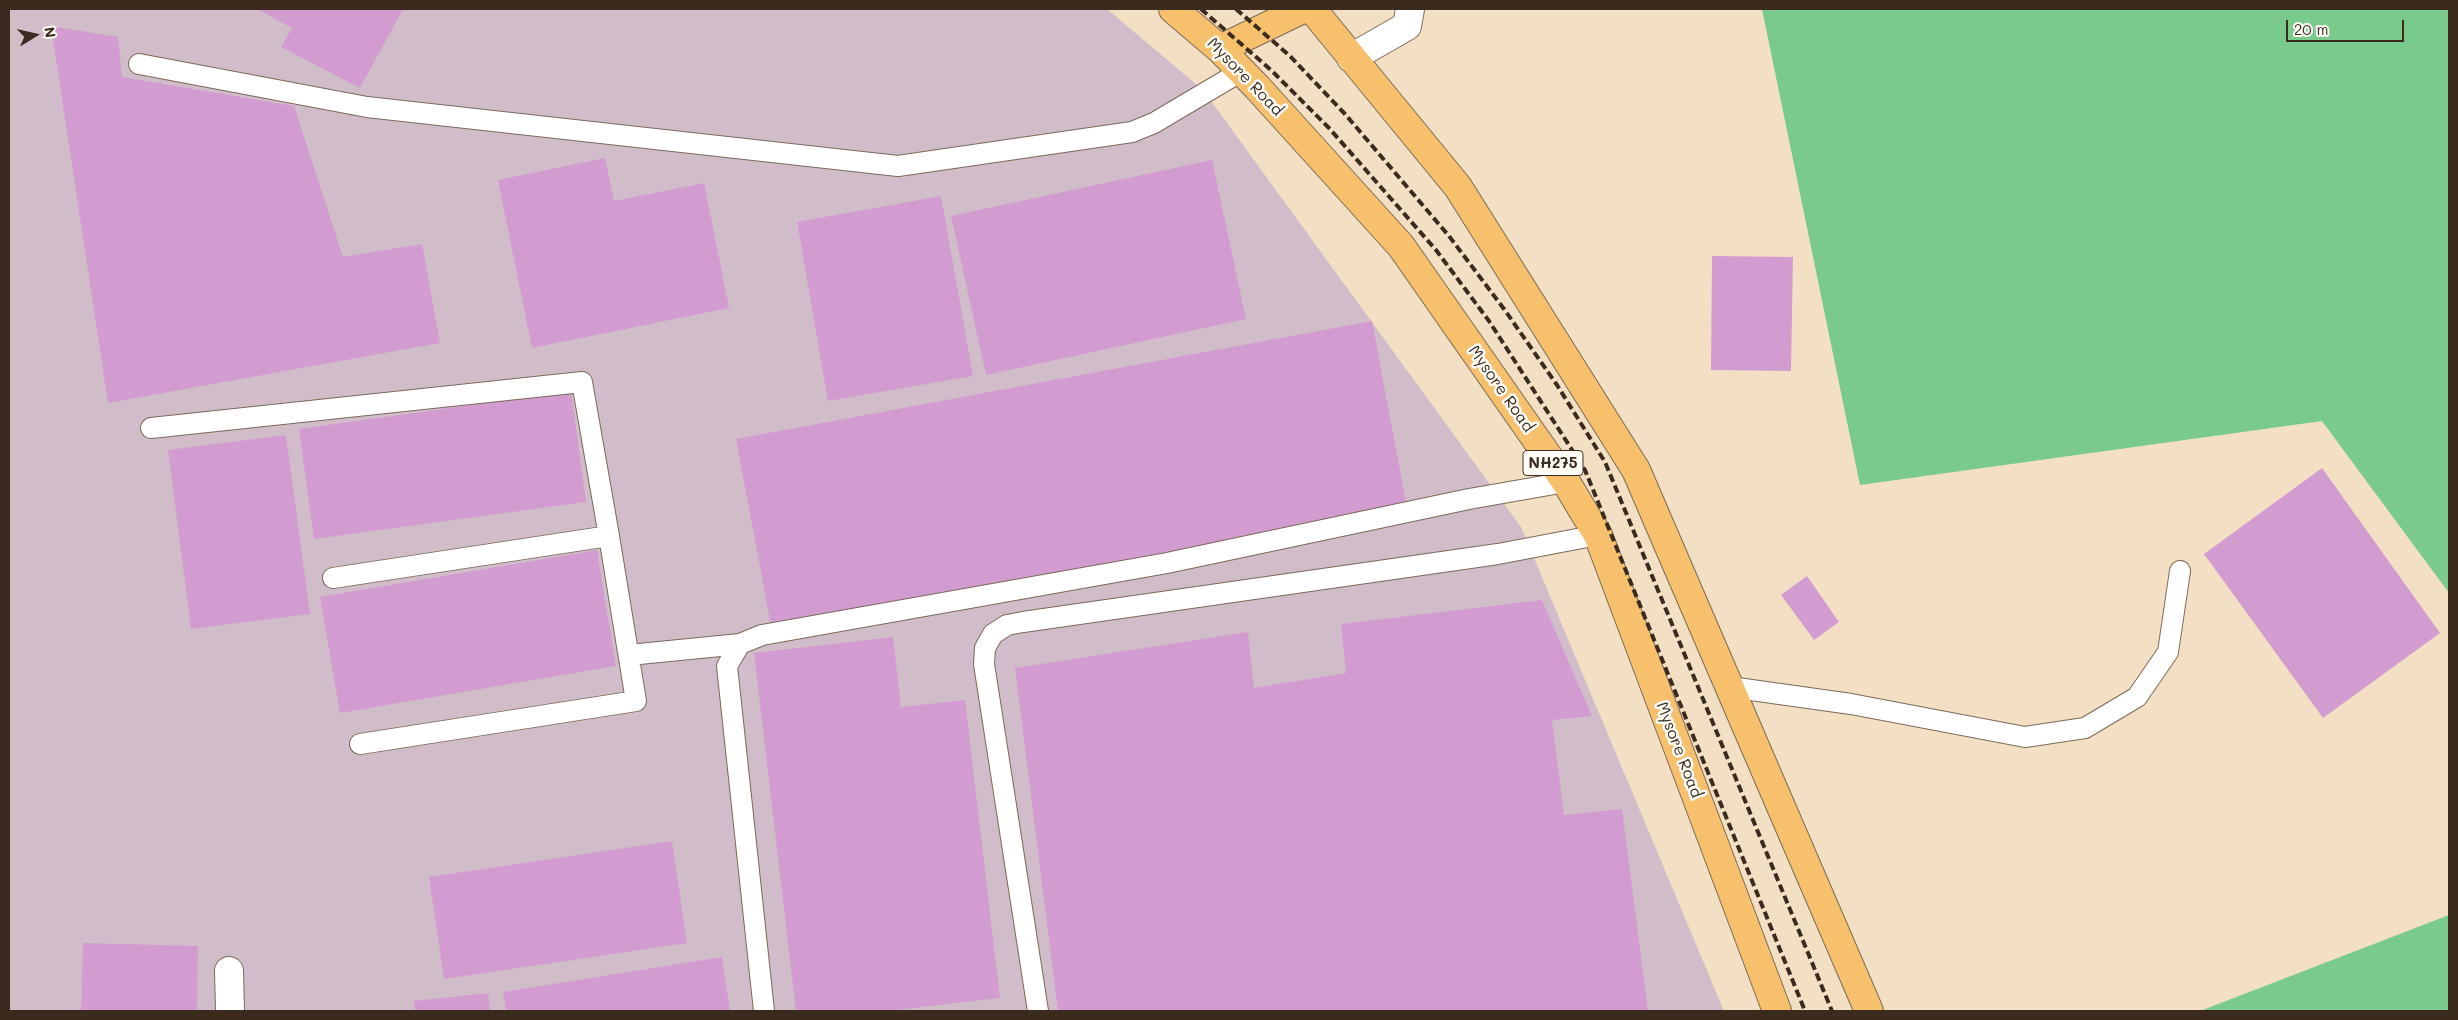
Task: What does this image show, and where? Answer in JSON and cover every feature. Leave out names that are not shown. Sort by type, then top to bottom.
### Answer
[{"type":"highway","name":"Mysore Road","points":[[1173,9],[1220,49],[1240,72],[1257,87],[1401,246],[1566,482],[1598,536],[1777,1011]]},
{"type":"highway","points":[[1220,49],[1303,9]]},
{"type":"highway","points":[[1312,9],[1458,187],[1636,470],[1869,1011]]},
{"type":"street","points":[[1352,58],[1407,26],[1410,9]]},
{"type":"street","points":[[229,971],[230,1011]]},
{"type":"lane","points":[[139,64],[367,107],[898,166],[1132,132],[1154,123],[1240,72]]},
{"type":"lane","points":[[151,428],[582,382],[636,700],[360,744]]},
{"type":"lane","points":[[629,654],[740,644],[762,635],[1167,563],[1469,499],[1566,482]]},
{"type":"lane","points":[[333,578],[609,536]]},
{"type":"lane","points":[[1038,1011],[984,664],[985,648],[993,634],[1007,625],[1023,622],[1498,554],[1598,536]]},
{"type":"lane","points":[[1730,687],[1851,704],[2025,737],[2084,728],[2137,697],[2168,652],[2180,571]]},
{"type":"lane","points":[[740,644],[727,666],[764,1011]]},
{"type":"shaded area","points":[[9,9],[1107,9],[1203,90],[1521,527],[1724,1011],[9,1011]]},
{"type":"green space","points":[[1762,9],[2449,9],[2449,593],[2322,421],[1860,485]]},
{"type":"green space","points":[[2449,915],[2449,1011],[2200,1011]]},
{"type":"building","points":[[257,9],[403,9],[360,88],[281,47],[292,28]]},
{"type":"building","points":[[51,26],[118,37],[122,77],[294,106],[343,257],[422,244],[440,343],[108,403]]},
{"type":"building","points":[[605,158],[614,201],[704,183],[729,308],[532,348],[498,180]]},
{"type":"building","points":[[1212,160],[1246,319],[986,375],[951,216]]},
{"type":"building","points":[[941,196],[973,376],[828,401],[797,222]]},
{"type":"building","points":[[1712,256],[1793,257],[1791,371],[1711,370]]},
{"type":"building","points":[[1372,321],[1407,508],[771,626],[736,439]]},
{"type":"building","points":[[571,391],[586,502],[314,539],[299,429]]},
{"type":"building","points":[[286,435],[310,614],[191,629],[168,450]]},
{"type":"building","points":[[2322,468],[2440,633],[2323,718],[2204,554]]},
{"type":"building","points":[[597,550],[616,666],[340,713],[320,597]]},
{"type":"building","points":[[1807,576],[1839,622],[1814,640],[1781,595]]},
{"type":"building","points":[[1542,600],[1592,716],[1552,720],[1564,815],[1622,809],[1648,1011],[1058,1011],[1015,668],[1248,632],[1254,688],[1346,673],[1341,624]]},
{"type":"building","points":[[893,637],[901,707],[965,700],[1000,998],[888,1011],[796,1011],[754,653]]},
{"type":"building","points":[[672,841],[687,943],[444,979],[429,877]]},
{"type":"building","points":[[83,943],[198,946],[197,1011],[81,1011]]},
{"type":"building","points":[[722,957],[730,1011],[506,1011],[503,992]]},
{"type":"building","points":[[488,993],[490,1011],[415,1011],[414,1001]]},
{"type":"railway","points":[[1201,9],[1271,70],[1329,128],[1436,250],[1489,321],[1585,470],[1805,1011]]},
{"type":"railway","points":[[1236,9],[1290,56],[1345,114],[1449,236],[1504,309],[1557,385],[1605,462],[1832,1011]]}]
